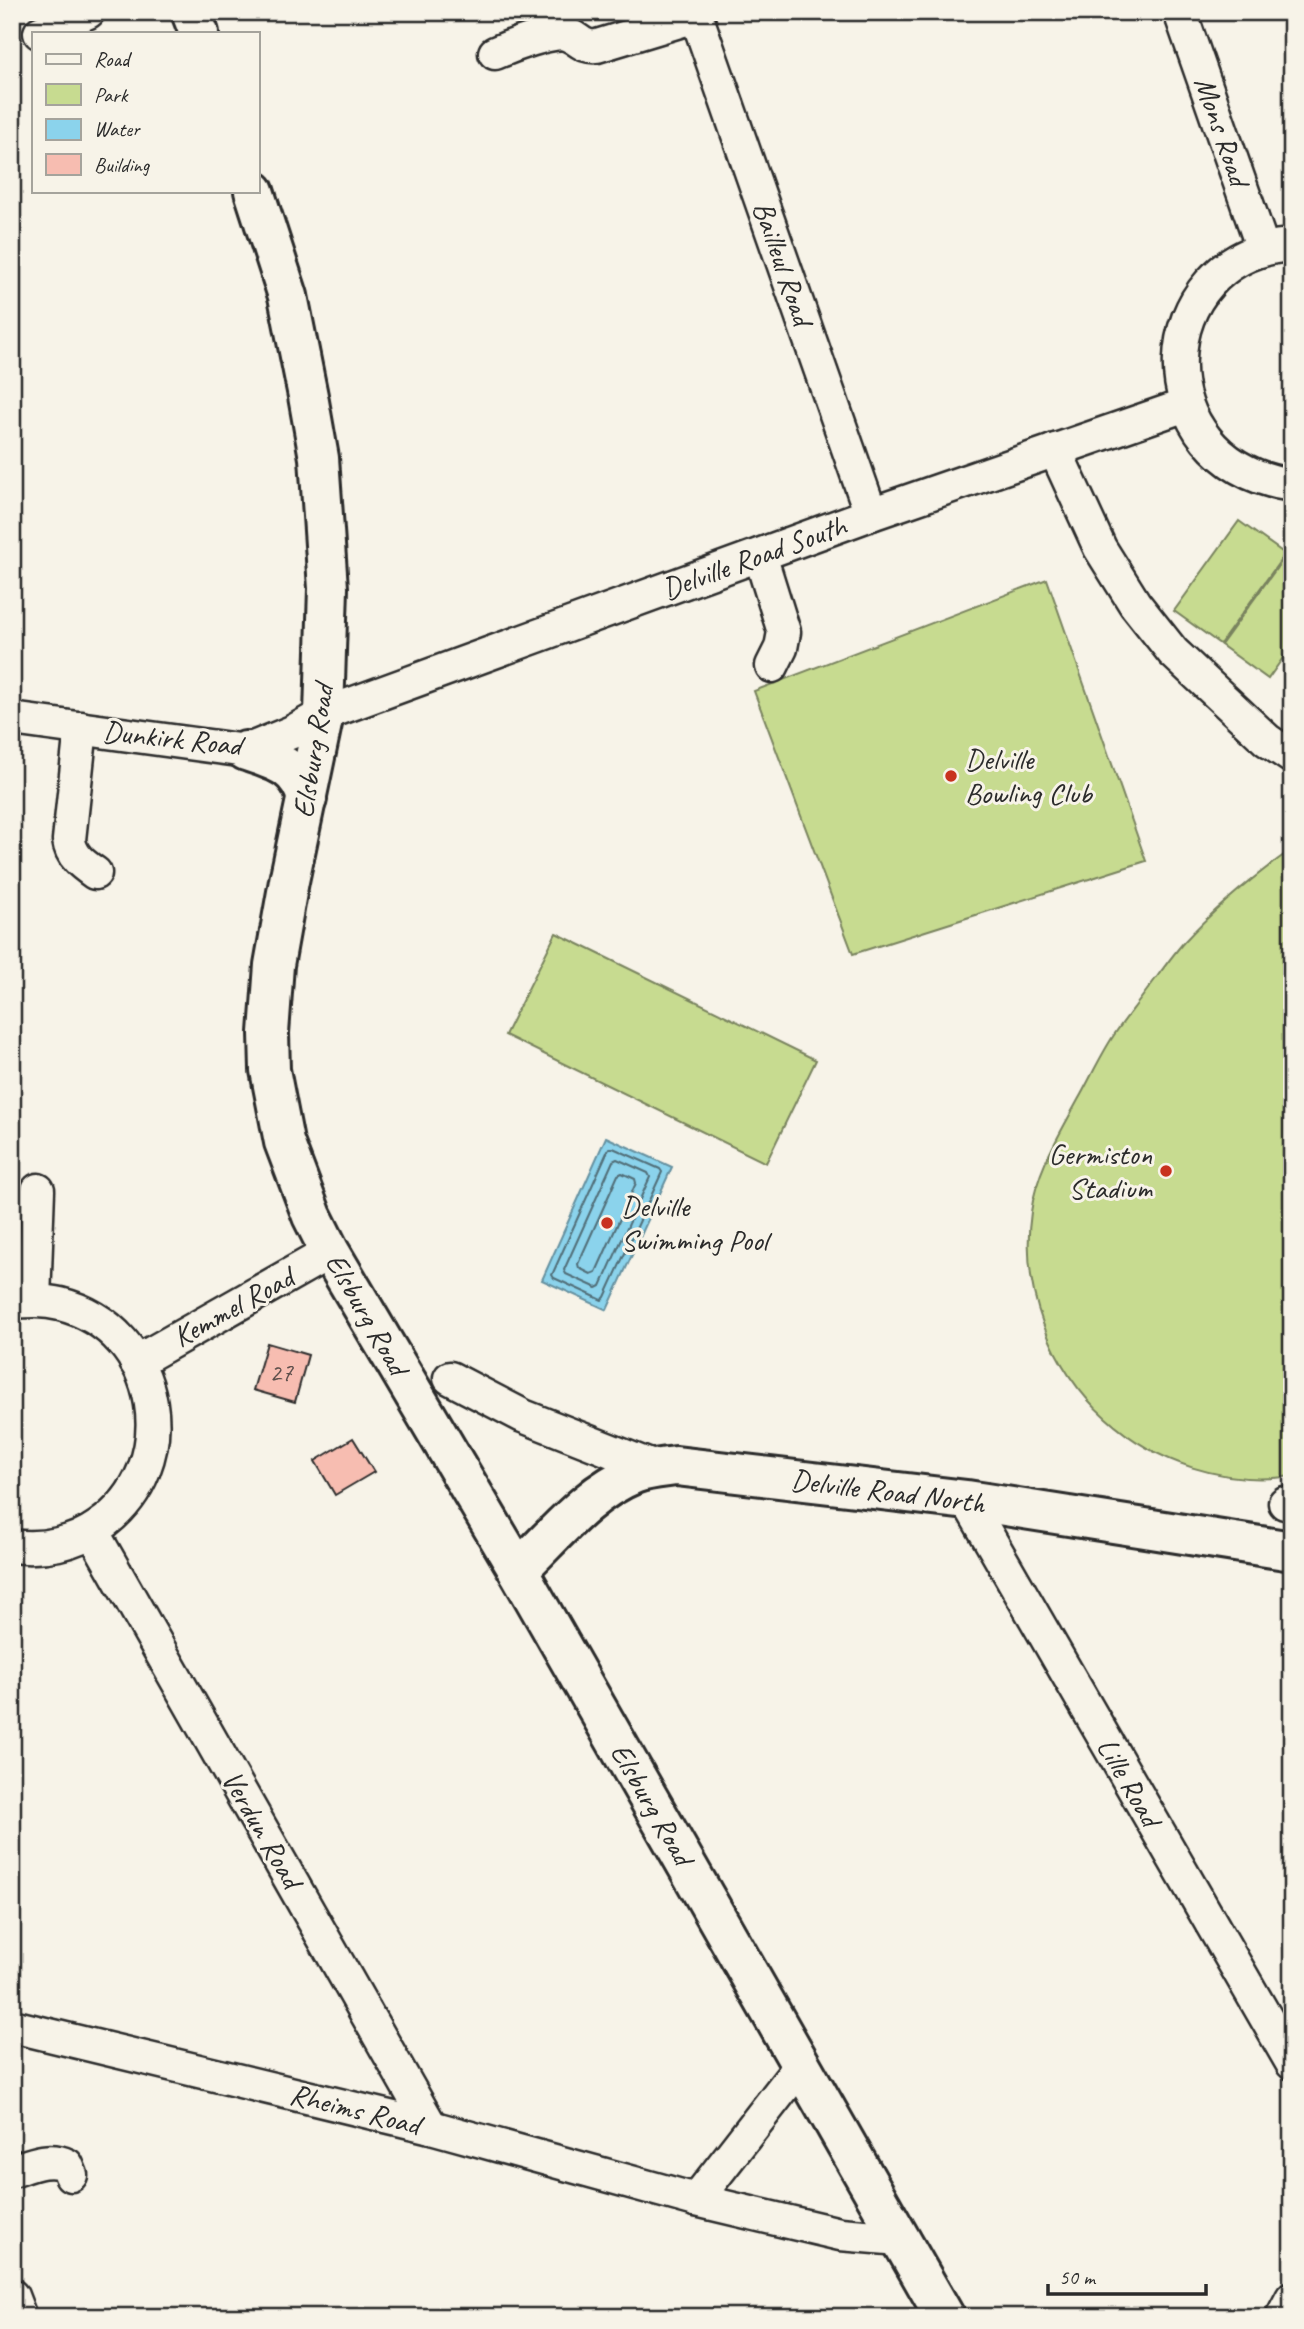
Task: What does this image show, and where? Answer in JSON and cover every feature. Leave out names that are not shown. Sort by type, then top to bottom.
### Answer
[{"type":"main road","points":[[191,12],[199,32]]},
{"type":"main road","name":"Elsburg Road","points":[[254,192],[288,296],[319,458],[328,588],[324,714],[274,965],[269,1033],[270,1070],[285,1142],[312,1216],[330,1252],[518,1570],[945,2317]]},
{"type":"main road","points":[[246,751],[288,767],[303,785],[307,799]]},
{"type":"main road","name":"Delville Road North","points":[[518,1570],[582,1507],[599,1494],[634,1474],[655,1468],[699,1467],[967,1500],[1292,1552]]},
{"type":"street","points":[[42,32],[88,12]]},
{"type":"street","name":"Mons Road","points":[[1180,12],[1278,247]]},
{"type":"street","points":[[495,53],[526,40],[561,33],[585,46],[597,46],[695,14]]},
{"type":"street","name":"Bailleul Road","points":[[695,14],[871,514]]},
{"type":"street","points":[[1278,247],[1241,259],[1221,273],[1205,290],[1183,333],[1179,357],[1180,381],[1186,405],[1210,446],[1228,462],[1259,478],[1292,485]]},
{"type":"street","name":"Delville Road South","points":[[324,714],[871,514],[1186,405]]},
{"type":"street","points":[[1055,450],[1100,548],[1135,604],[1173,652],[1267,740],[1292,757]]},
{"type":"street","points":[[760,555],[784,632],[772,666]]},
{"type":"street","name":"Dunkirk Road","points":[[12,719],[246,751],[292,732],[324,714]]},
{"type":"street","points":[[81,728],[70,850],[82,864],[95,873]]},
{"type":"street","points":[[12,1546],[48,1547],[71,1541],[111,1518],[127,1502],[139,1483],[153,1440],[150,1394],[128,1349],[109,1330],[87,1314],[61,1304],[23,1301],[38,1190]]},
{"type":"street","name":"Kemmel Road","points":[[136,1362],[330,1252]]},
{"type":"street","points":[[450,1378],[523,1416],[655,1468]]},
{"type":"street","name":"Lille Road","points":[[967,1500],[1292,2063]]},
{"type":"street","name":"Verdun Road","points":[[92,1531],[431,2127]]},
{"type":"street","name":"Rheims Road","points":[[12,2026],[431,2127],[696,2200],[839,2234],[900,2239]]},
{"type":"street","points":[[696,2200],[802,2065]]},
{"type":"street","points":[[12,2171],[47,2161],[59,2161],[67,2165],[71,2175]]},
{"type":"street","points":[[12,2296],[20,2317]]},
{"type":"street","points":[[1282,2317],[1292,2298]]},
{"type":"green space","points":[[1239,521],[1285,554],[1220,644],[1174,611]]},
{"type":"green space","points":[[1286,555],[1292,559],[1292,645],[1268,679],[1221,645]]},
{"type":"green space","name":"Delville Bowling Club","points":[[1047,579],[1146,861],[853,954],[754,691]]},
{"type":"green space","name":"Germiston Stadium","points":[[1292,849],[1292,1476],[1242,1477],[1217,1474],[1169,1459],[1125,1434],[1086,1398],[1055,1351],[1035,1297],[1030,1269],[1031,1212],[1038,1182],[1049,1154],[1121,1024],[1196,929],[1235,893]]},
{"type":"green space","points":[[556,933],[816,1060],[766,1163],[505,1035]]},
{"type":"water","name":"Delville Swimming Pool","points":[[606,1137],[672,1167],[607,1310],[542,1280]]},
{"type":"building","points":[[267,1343],[308,1355],[295,1402],[253,1390]]},
{"type":"building","points":[[353,1438],[374,1472],[335,1495],[315,1461]]},
{"type":"place","name":"Delville Bowling Club","points":[[951,776]]},
{"type":"place","name":"Germiston Stadium","points":[[1166,1171]]},
{"type":"place","name":"Delville Swimming Pool","points":[[607,1223]]}]
